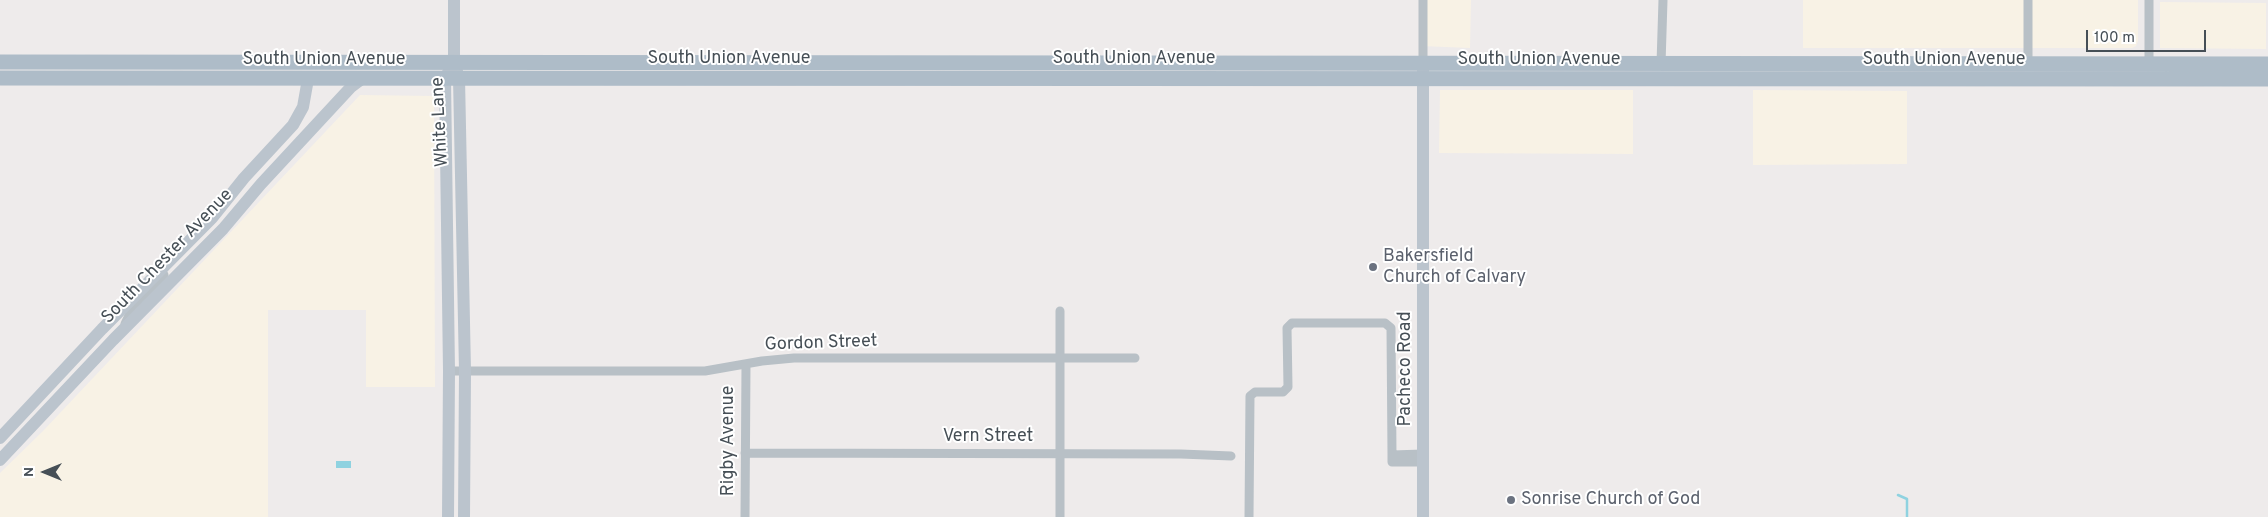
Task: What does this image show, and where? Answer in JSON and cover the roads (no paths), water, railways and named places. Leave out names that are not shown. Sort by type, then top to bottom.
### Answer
[{"type":"main road","points":[[454,0],[454,62]]},
{"type":"main road","name":"South Union Avenue","points":[[0,62],[1061,63],[1423,71],[1564,79],[2268,79]]},
{"type":"main road","points":[[47,78],[68,71],[119,72],[136,62]]},
{"type":"main road","points":[[308,79],[312,72],[316,70],[372,67],[386,62]]},
{"type":"main road","name":"White Lane","points":[[448,517],[452,78],[454,62]]},
{"type":"main road","points":[[591,78],[611,70],[662,70],[666,69],[668,63]]},
{"type":"main road","points":[[724,77],[728,70],[788,71],[800,63]]},
{"type":"main road","points":[[854,78],[872,70],[926,71],[931,67],[930,63]]},
{"type":"main road","points":[[987,78],[991,71],[1049,70],[1061,63]]},
{"type":"main road","points":[[1564,79],[1586,72],[1650,71],[1659,68],[1661,64]]},
{"type":"main road","name":"South Union Avenue","points":[[0,78],[987,78],[1423,71],[1661,64],[2264,64]]},
{"type":"main road","points":[[1656,79],[1658,75],[1668,72],[1732,71],[1755,64]]},
{"type":"main road","points":[[1932,79],[1954,73],[2020,71],[2028,64]]},
{"type":"main road","points":[[2160,79],[2171,73],[2233,71],[2264,64]]},
{"type":"main road","name":"Pacheco Road","points":[[1423,71],[1423,517]]},
{"type":"main road","name":"South Chester Avenue","points":[[0,460],[121,331],[223,229],[261,184],[351,87],[363,78]]},
{"type":"main road","name":"White Lane","points":[[452,78],[465,370],[464,517]]},
{"type":"main road","name":"South Chester Avenue","points":[[0,438],[102,329],[212,218],[244,178],[293,125],[303,107],[308,79]]},
{"type":"street","points":[[1423,0],[1423,71]]},
{"type":"street","points":[[1661,64],[1663,0]]},
{"type":"street","points":[[2028,0],[2028,64]]},
{"type":"street","points":[[2149,0],[2149,64]]},
{"type":"street","points":[[121,331],[132,309],[162,280],[164,275],[161,269]]},
{"type":"street","points":[[1060,311],[1060,517]]},
{"type":"street","points":[[1250,517],[1250,396],[1255,392],[1283,392],[1288,387],[1287,328],[1292,323],[1385,323],[1391,328],[1392,455],[1423,458]]},
{"type":"street","name":"Gordon Street","points":[[449,371],[704,371],[794,358],[1135,358]]},
{"type":"street","name":"Rigby Avenue","points":[[745,517],[746,364]]},
{"type":"street","name":"Vern Street","points":[[746,453],[1231,456]]},
{"type":"water","points":[[336,461],[351,461],[351,468],[336,468]]},
{"type":"waterway","points":[[1898,495],[1907,499],[1907,517]]},
{"type":"place","name":"Bakersfield Church of Calvary","points":[[1373,267]]},
{"type":"place","name":"Sonrise Church of God","points":[[1511,500]]}]
